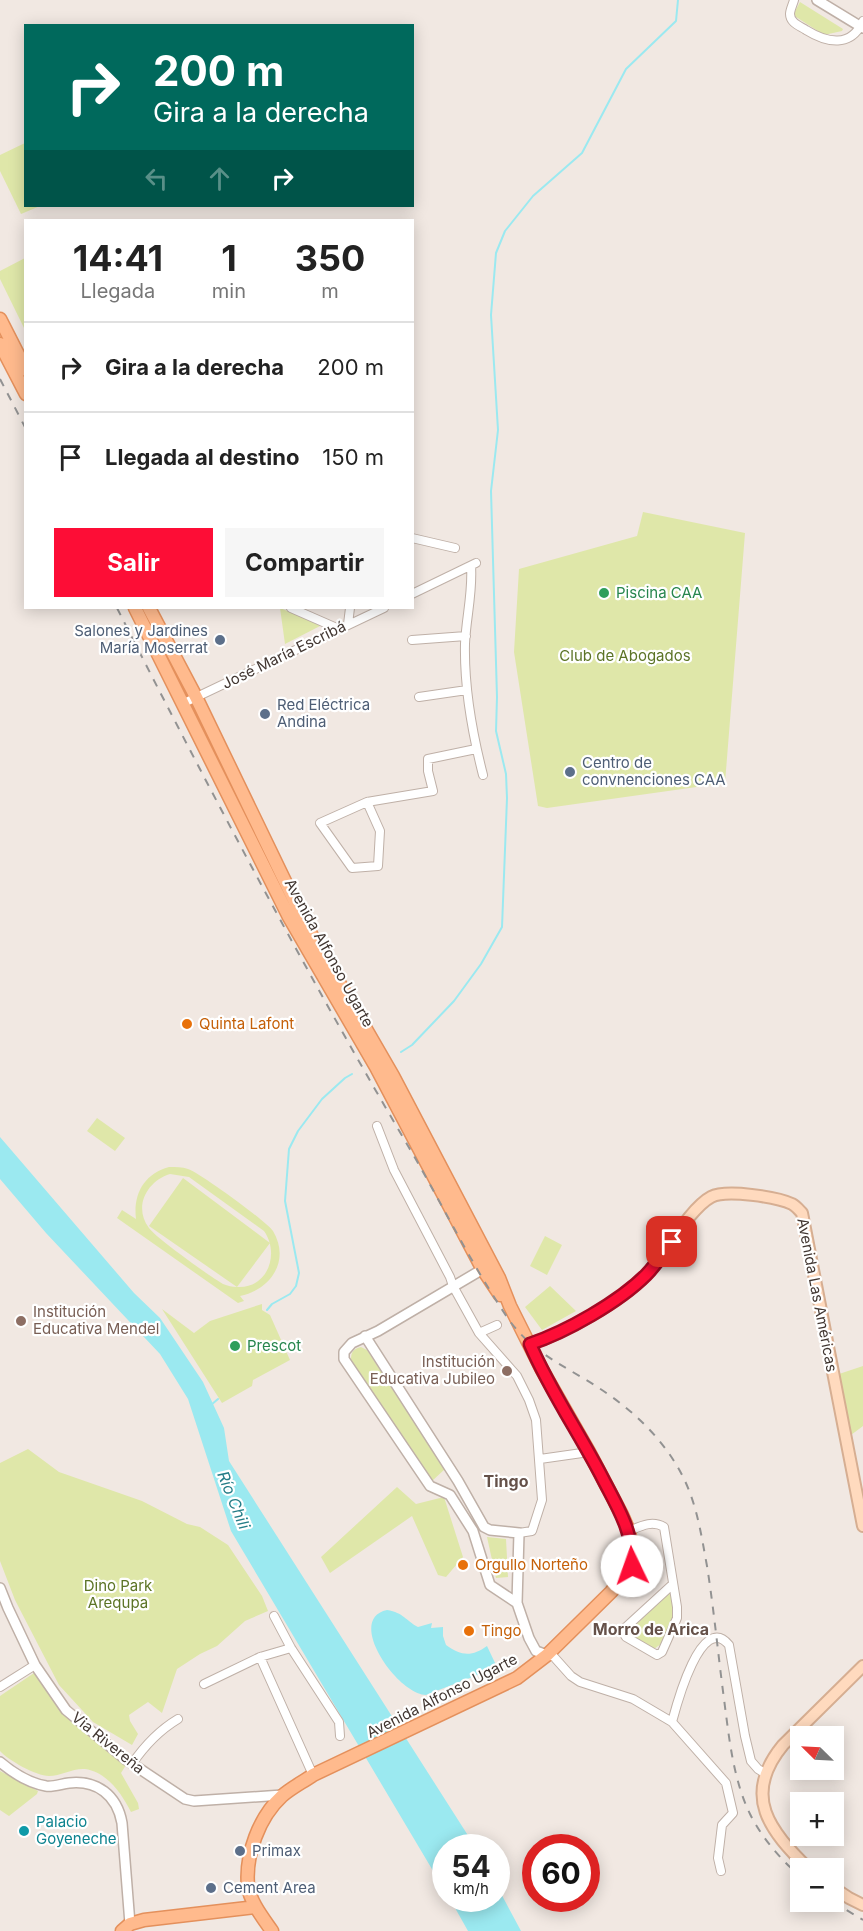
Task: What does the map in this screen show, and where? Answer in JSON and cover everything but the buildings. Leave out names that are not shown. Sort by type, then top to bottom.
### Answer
[{"type":"main road","points":[[0,319],[24,366]]},
{"type":"main road","points":[[0,344],[24,390]]},
{"type":"main road","name":"Avenida Alfonso Ugarte","points":[[136,609],[190,700]]},
{"type":"main road","name":"Avenida Alfonso Ugarte","points":[[149,609],[289,917],[378,1060],[541,1368],[589,1452],[629,1531],[632,1548],[632,1566],[611,1592],[547,1655],[517,1678],[351,1759],[313,1775],[282,1795],[263,1819],[252,1848],[248,1886],[256,1906],[272,1931]]},
{"type":"main road","name":"Avenida Las Américas","points":[[530,1344],[558,1333],[620,1297],[646,1274],[697,1209],[712,1196],[733,1193],[783,1201],[794,1205],[802,1213],[863,1526]]},
{"type":"main road","points":[[798,1858],[786,1846],[766,1816],[763,1787],[766,1774],[773,1757],[863,1666]]},
{"type":"main road","points":[[844,1895],[863,1905]]},
{"type":"main road","points":[[126,1928],[161,1917],[256,1906]]},
{"type":"street","points":[[794,0],[790,14],[793,22],[821,39],[837,41],[847,39],[862,25],[817,0]]},
{"type":"street","points":[[414,538],[455,548]]},
{"type":"street","points":[[414,593],[474,564],[466,636],[467,690],[469,720],[483,775]]},
{"type":"street","points":[[293,609],[339,629]]},
{"type":"street","points":[[348,624],[350,609]]},
{"type":"street","name":"José María Escribá","points":[[190,700],[382,609]]},
{"type":"street","points":[[412,640],[466,636]]},
{"type":"street","points":[[418,697],[467,690]]},
{"type":"street","points":[[367,802],[380,831],[378,866],[352,868],[320,823],[367,802],[433,790],[428,771],[428,759],[476,749]]},
{"type":"street","points":[[364,1336],[458,1481],[484,1527],[490,1530],[519,1533],[532,1531],[542,1500],[536,1420],[529,1400],[517,1376],[479,1333],[394,1170],[377,1126]]},
{"type":"street","points":[[487,1267],[378,1331],[352,1343],[344,1352],[344,1359],[350,1373],[430,1486],[450,1495],[473,1531],[490,1585],[518,1603]]},
{"type":"street","points":[[479,1333],[497,1324]]},
{"type":"street","points":[[540,1459],[589,1452]]},
{"type":"street","points":[[445,1493],[458,1481]]},
{"type":"street","points":[[629,1531],[651,1523],[664,1527],[677,1607],[676,1618],[662,1652],[657,1655],[626,1637],[625,1628],[673,1584]]},
{"type":"street","points":[[473,1531],[484,1527]]},
{"type":"street","points":[[519,1533],[518,1603],[536,1652],[554,1656],[571,1676],[580,1682],[633,1699],[672,1722],[726,1783],[733,1813],[722,1825],[718,1858],[721,1871]]},
{"type":"street","name":"Via Rivereña","points":[[0,1588],[35,1665],[66,1710],[132,1764],[185,1799],[194,1801],[282,1795]]},
{"type":"street","points":[[274,1616],[291,1648],[339,1722],[340,1736]]},
{"type":"street","points":[[672,1722],[682,1687],[696,1657],[708,1641],[716,1638],[723,1639],[729,1645],[751,1761],[766,1774]]},
{"type":"street","points":[[204,1684],[260,1657],[291,1648]]},
{"type":"street","points":[[260,1657],[313,1775]]},
{"type":"street","points":[[0,1687],[35,1665]]},
{"type":"street","points":[[132,1764],[145,1745],[162,1728],[178,1719]]},
{"type":"street","points":[[0,1762],[30,1782],[48,1786],[84,1782],[97,1786],[112,1797],[120,1810],[122,1823],[126,1928]]},
{"type":"green space","points":[[800,2],[843,29],[842,31],[824,35],[793,15]]},
{"type":"green space","points":[[24,143],[24,207],[38,207],[21,214],[0,171],[0,155]]},
{"type":"green space","points":[[24,259],[24,328],[0,279],[0,271]]},
{"type":"green space","name":"Club de Abogados","points":[[643,512],[745,533],[725,783],[547,808],[538,806],[514,652],[519,569],[637,536]]},
{"type":"green space","points":[[280,609],[322,625],[285,644]]},
{"type":"green space","points":[[97,1118],[125,1138],[115,1151],[87,1131]]},
{"type":"green space","points":[[179,1167],[195,1172],[246,1208],[273,1231],[280,1253],[278,1263],[268,1281],[260,1288],[240,1296],[244,1301],[238,1303],[117,1218],[122,1210],[136,1219],[136,1201],[142,1186],[160,1170]],"holes":[[[170,1174],[189,1177],[264,1231],[271,1249],[268,1268],[257,1282],[248,1286],[235,1287],[223,1284],[207,1274],[149,1228],[142,1212],[145,1196],[155,1182],[162,1177]]]},
{"type":"green space","points":[[183,1178],[270,1244],[237,1287],[149,1226]]},
{"type":"green space","points":[[545,1236],[562,1245],[547,1275],[530,1266]]},
{"type":"green space","points":[[550,1286],[576,1311],[542,1330],[525,1307]]},
{"type":"green space","name":"Prescot","points":[[262,1304],[262,1310],[270,1315],[290,1360],[253,1380],[252,1386],[222,1403],[162,1309],[194,1333],[210,1321]]},
{"type":"green space","points":[[361,1347],[367,1350],[445,1469],[432,1481],[351,1360],[353,1351]]},
{"type":"green space","points":[[863,1366],[863,1426],[851,1435],[839,1374]]},
{"type":"green space","name":"Dino Park Arequpa","points":[[28,1449],[59,1472],[142,1501],[187,1524],[200,1527],[228,1545],[262,1596],[268,1611],[245,1621],[217,1646],[177,1669],[162,1713],[148,1702],[129,1715],[138,1734],[132,1745],[93,1722],[59,1685],[15,1600],[0,1561],[0,1463]]},
{"type":"green space","points":[[397,1487],[416,1504],[444,1497],[463,1557],[446,1577],[438,1575],[412,1516],[330,1573],[321,1557]]},
{"type":"green space","points":[[487,1537],[506,1539],[508,1577],[496,1578]]},
{"type":"green space","points":[[668,1592],[672,1595],[674,1615],[661,1644],[654,1649],[634,1638],[632,1629]]},
{"type":"green space","points":[[34,1673],[64,1713],[126,1765],[121,1773],[139,1809],[131,1812],[113,1785],[93,1771],[80,1769],[54,1776],[43,1775],[23,1767],[0,1751],[0,1696]]},
{"type":"green space","points":[[0,1771],[38,1791],[9,1816],[0,1810]]},
{"type":"water","name":"Río Chili","points":[[0,1137],[134,1293],[160,1318],[203,1382],[224,1428],[229,1461],[467,1834],[432,1834],[432,1869],[231,1531],[188,1399],[160,1354],[46,1233],[0,1179]]},
{"type":"water","points":[[387,1610],[401,1615],[418,1627],[432,1623],[431,1628],[443,1627],[446,1645],[462,1653],[476,1652],[487,1646],[496,1665],[493,1669],[426,1695],[414,1691],[402,1683],[390,1670],[373,1641],[371,1627],[375,1616]]},
{"type":"water","points":[[510,1910],[521,1931],[468,1931],[457,1912]]},
{"type":"waterway","points":[[401,1052],[412,1045],[454,1001],[481,964],[502,927],[507,798],[506,774],[496,731],[491,491],[498,430],[491,315],[496,253],[505,231],[533,196],[582,153],[626,69],[676,21],[678,0]]},
{"type":"waterway","points":[[267,1310],[272,1304],[290,1294],[296,1286],[299,1273],[285,1201],[289,1149],[298,1131],[322,1099],[352,1074]]},
{"type":"waterway","points":[[211,1405],[218,1399]]},
{"type":"railway","points":[[0,379],[24,425]]},
{"type":"railway","points":[[118,609],[298,953],[470,1257],[507,1317],[518,1331],[542,1353],[598,1387],[632,1413],[660,1441],[681,1473],[695,1507],[703,1542],[730,1743],[739,1787],[760,1832],[790,1866]]},
{"type":"railway","points":[[844,1909],[863,1920]]},
{"type":"place","name":"Piscina CAA","points":[[604,593]]},
{"type":"place","name":"Salones y Jardines María Moserrat","points":[[220,640]]},
{"type":"place","name":"Red Eléctrica Andina","points":[[265,714]]},
{"type":"place","name":"Centro de convnenciones CAA","points":[[570,772]]},
{"type":"place","name":"Quinta Lafont","points":[[187,1024]]},
{"type":"place","name":"Institución Educativa Mendel","points":[[21,1321]]},
{"type":"place","name":"Prescot","points":[[235,1346]]},
{"type":"place","name":"Institución Educativa Jubileo","points":[[507,1371]]},
{"type":"place","name":"Orgullo Norteño","points":[[463,1565]]},
{"type":"place","name":"Tingo","points":[[469,1631]]},
{"type":"place","name":"Palacio Goyeneche","points":[[24,1831]]},
{"type":"place","name":"Primax","points":[[240,1851]]},
{"type":"place","name":"Cement Area","points":[[211,1888]]},
{"type":"district","name":"Tingo","points":[[506,1481]]},
{"type":"district","name":"Morro de Arica","points":[[651,1629]]},
{"type":"route","points":[[632,1566],[629,1531],[530,1344],[558,1333],[620,1297],[646,1274],[672,1242]]}]
